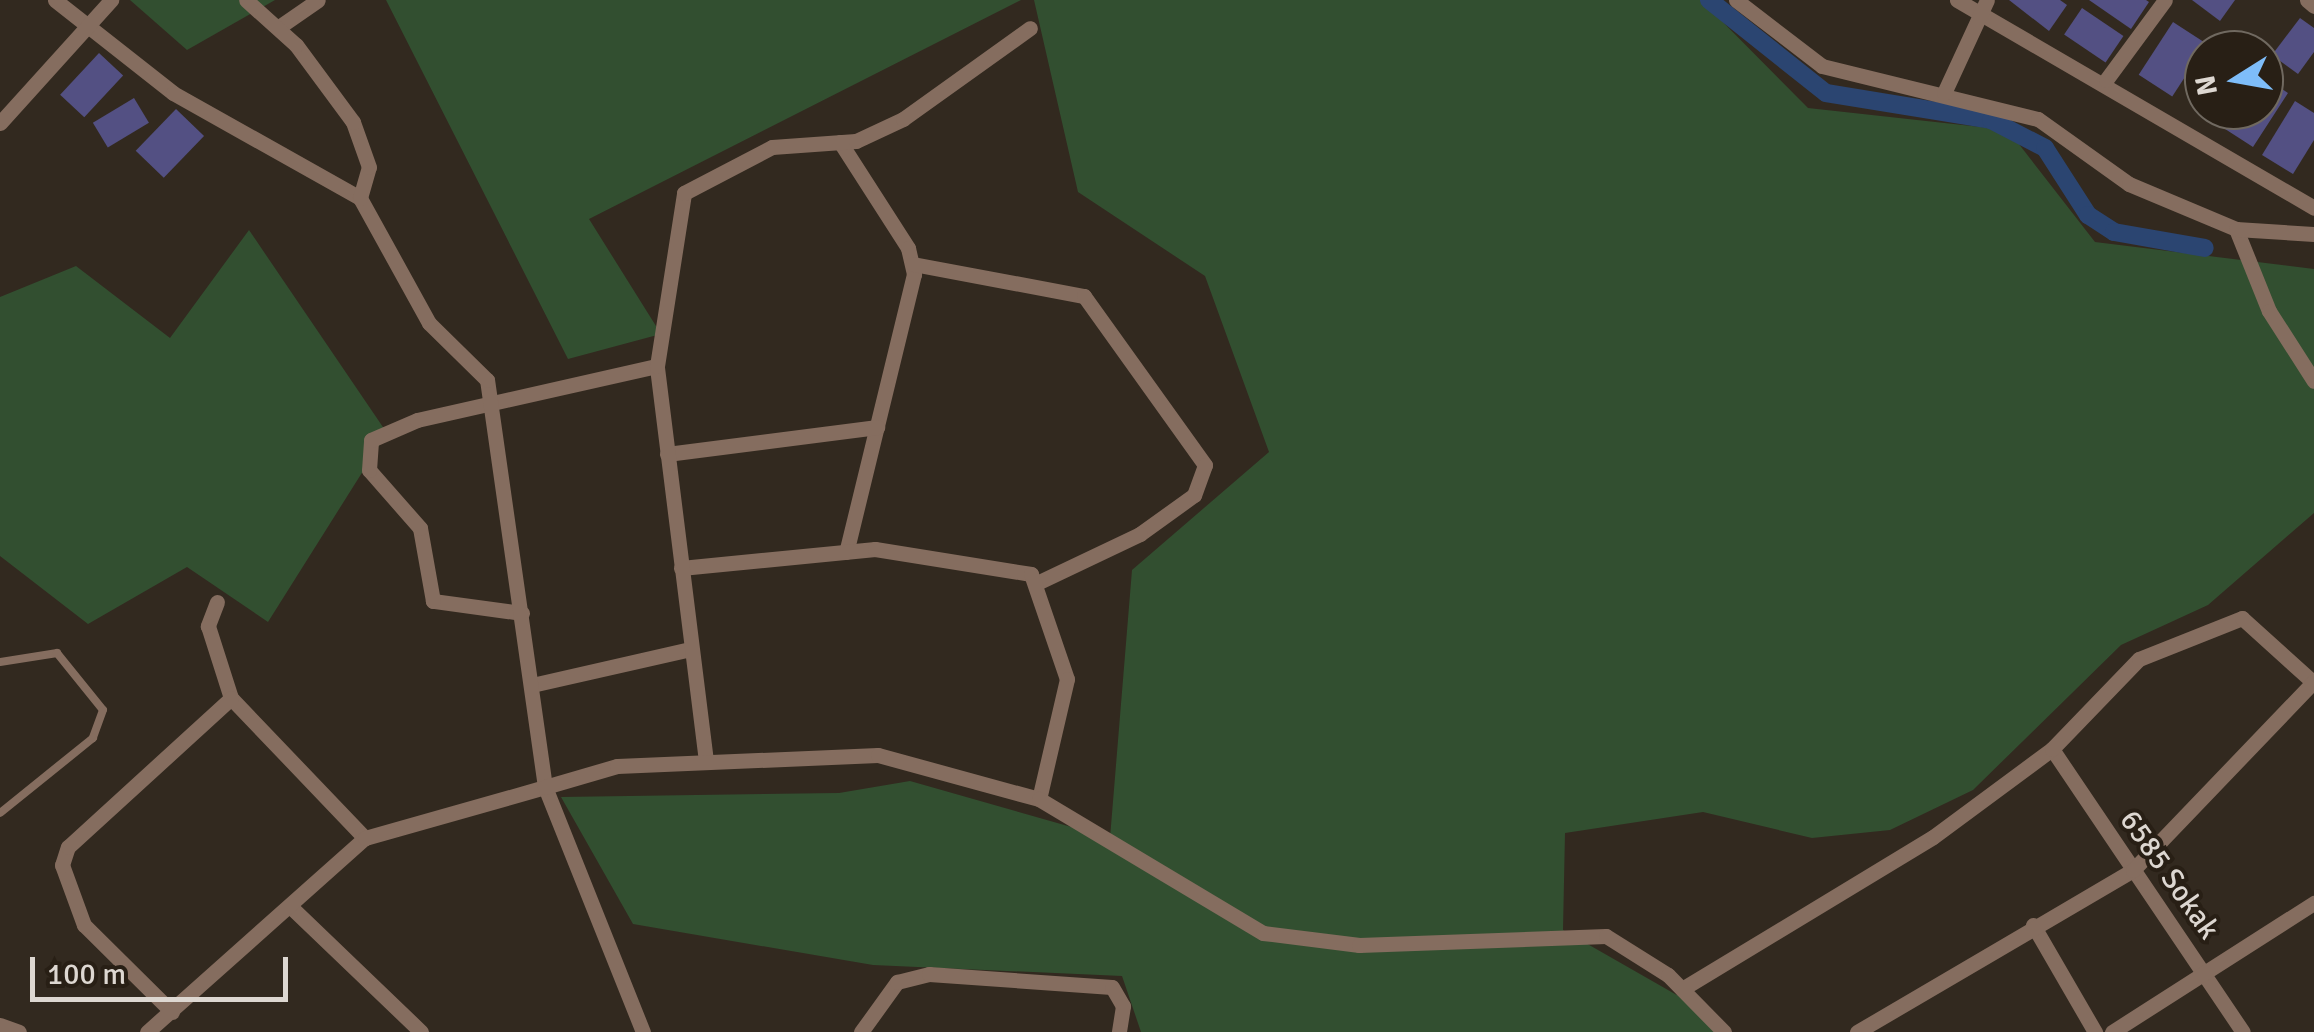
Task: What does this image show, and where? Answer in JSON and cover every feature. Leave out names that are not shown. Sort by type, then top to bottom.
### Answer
[{"type":"street","points":[[56,0],[172,93],[360,198],[429,323],[487,380],[494,405],[545,787],[643,1032]]},
{"type":"street","points":[[0,124],[91,28],[110,0]]},
{"type":"street","points":[[246,0],[278,28],[363,138],[369,167],[360,198]]},
{"type":"street","points":[[278,28],[318,0]]},
{"type":"street","points":[[1736,0],[1822,66],[1866,83],[1944,94],[2038,119],[2129,184],[2241,236],[2314,234]]},
{"type":"street","points":[[1957,0],[1976,16],[2106,80],[2314,208]]},
{"type":"street","points":[[1944,94],[1976,16],[1987,0]]},
{"type":"street","points":[[2106,80],[2165,0]]},
{"type":"street","points":[[2306,0],[2314,6]]},
{"type":"street","points":[[706,762],[657,366],[684,193],[772,147],[840,142],[903,120],[1030,28]]},
{"type":"street","points":[[840,142],[914,264],[846,552]]},
{"type":"street","points":[[2241,236],[2258,272],[2269,311],[2314,381]]},
{"type":"street","points":[[680,568],[846,552],[925,552],[1041,581],[1140,534],[1194,494],[1205,465],[1084,296],[914,264]]},
{"type":"street","points":[[522,613],[433,601],[420,528],[366,463],[376,434],[657,366]]},
{"type":"street","points":[[667,454],[877,427]]},
{"type":"street","points":[[1039,799],[1066,678],[1041,581]]},
{"type":"street","points":[[216,602],[208,626],[231,698],[366,838]]},
{"type":"street","points":[[1682,989],[1933,838],[2052,749],[2128,666],[2233,619],[2246,620],[2314,682],[2133,870],[2032,925],[1858,1032]]},
{"type":"street","points":[[532,685],[691,649]]},
{"type":"street","points":[[172,1012],[84,925],[62,865],[68,846],[231,698]]},
{"type":"street","name":"6585 Sokak","points":[[2052,749],[2243,1032]]},
{"type":"street","points":[[147,1032],[294,910],[328,864],[366,838],[617,766],[878,755],[1039,799],[1263,932],[1358,945],[1606,936],[1682,989],[1724,1032]]},
{"type":"street","points":[[2112,1032],[2314,903]]},
{"type":"street","points":[[294,910],[421,1032]]},
{"type":"street","points":[[2032,925],[2095,1032]]},
{"type":"street","points":[[861,1032],[897,982],[929,974],[1112,987],[1123,1006],[1119,1032]]},
{"type":"street","points":[[0,1025],[19,1032]]},
{"type":"lane","points":[[0,662],[58,653],[103,710],[94,738],[0,813]]},
{"type":"green space","points":[[130,0],[275,0],[187,50]]},
{"type":"green space","points":[[386,0],[1021,0],[589,219],[661,334],[568,359]]},
{"type":"green space","points":[[1034,0],[1701,0],[1808,108],[2008,130],[2095,242],[2314,269],[2314,513],[2208,605],[2121,645],[1973,790],[1890,830],[1812,838],[1703,812],[1565,833],[1563,930],[1689,1002],[1716,1032],[1141,1032],[1122,976],[873,965],[633,924],[561,797],[839,793],[910,781],[1110,838],[1132,570],[1269,452],[1205,276],[1078,192]]},
{"type":"green space","points":[[249,230],[387,433],[268,622],[187,567],[88,624],[0,556],[0,297],[76,266],[170,338]]},
{"type":"building","points":[[2009,0],[2060,0],[2067,5],[2049,31]]},
{"type":"building","points":[[2089,0],[2146,0],[2149,2],[2131,29]]},
{"type":"building","points":[[2192,0],[2235,0],[2220,21]]},
{"type":"building","points":[[2082,8],[2123,36],[2106,62],[2064,35]]},
{"type":"building","points":[[2300,18],[2314,28],[2314,52],[2298,74],[2284,64],[2284,39]]},
{"type":"building","points":[[2173,22],[2185,30],[2184,79],[2172,97],[2139,75]]},
{"type":"building","points":[[99,53],[123,76],[84,117],[60,95]]},
{"type":"building","points":[[134,98],[149,123],[108,148],[93,123]]},
{"type":"building","points":[[2295,101],[2314,113],[2314,140],[2293,174],[2262,155],[2277,130],[2284,130],[2284,119]]},
{"type":"building","points":[[176,109],[204,136],[164,178],[136,151]]},
{"type":"building","points":[[2227,130],[2264,130],[2253,147]]},
{"type":"waterway","points":[[1709,0],[1826,93],[1991,120],[2045,148],[2088,215],[2114,232],[2205,248]]}]
